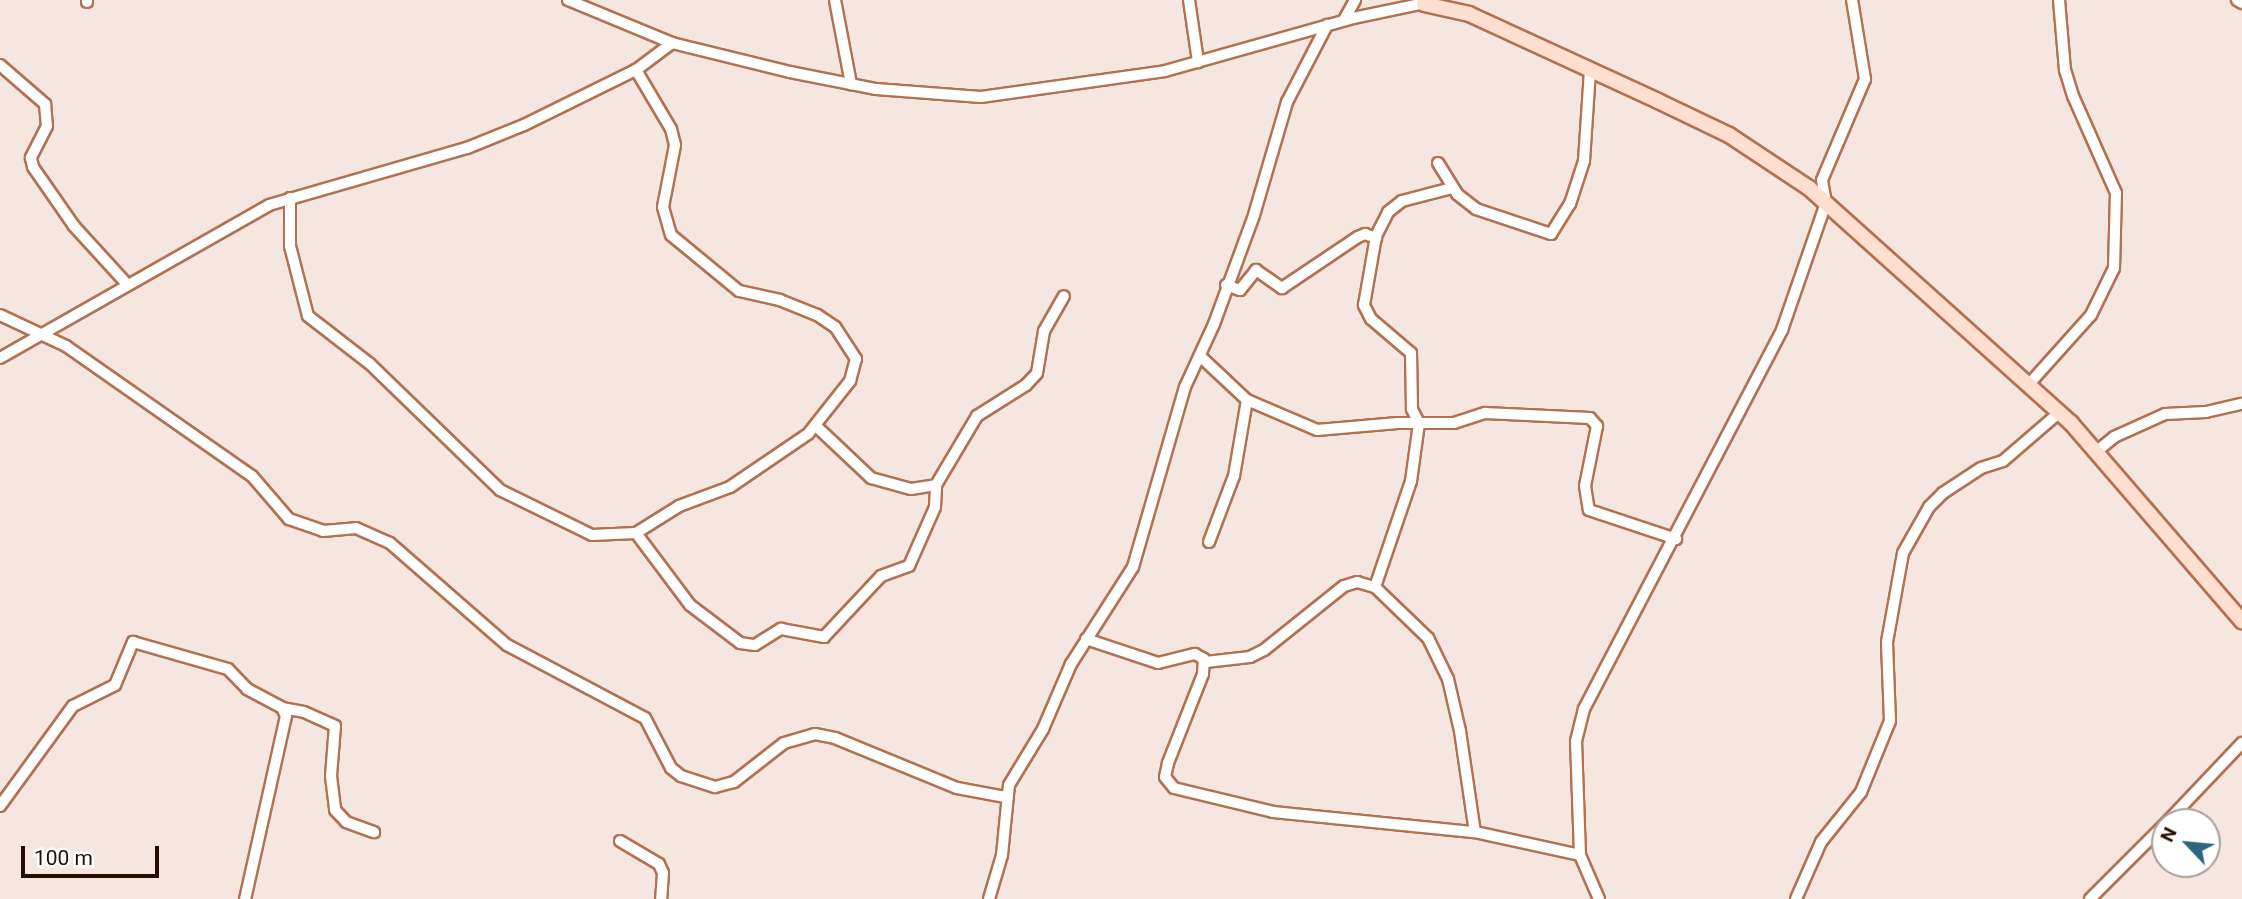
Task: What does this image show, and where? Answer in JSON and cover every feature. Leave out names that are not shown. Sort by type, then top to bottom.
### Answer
[{"type":"main road","points":[[1447,0],[1469,13],[1729,135],[1826,203],[2060,412],[2097,451],[2242,621]]},
{"type":"main road","points":[[1421,2],[1469,13]]},
{"type":"street","points":[[568,0],[673,43],[851,83],[937,96],[993,97],[1139,76],[1198,62],[1396,4],[1421,2]]},
{"type":"street","points":[[835,0],[851,83]]},
{"type":"street","points":[[1189,0],[1198,62]]},
{"type":"street","points":[[1344,20],[1354,0]]},
{"type":"street","points":[[1599,899],[1580,855],[1576,752],[1584,709],[1676,539],[1772,352],[1826,203],[1822,180],[1865,79],[1852,0]]},
{"type":"street","points":[[2030,383],[2091,315],[2114,268],[2116,193],[2069,83],[2059,0]]},
{"type":"street","points":[[2237,0],[2242,3]]},
{"type":"street","points":[[989,899],[1002,855],[1005,797],[1086,639],[1133,567],[1185,387],[1201,357],[1254,215],[1287,102],[1326,25]]},
{"type":"street","points":[[0,358],[126,283],[290,198],[467,148],[636,70],[673,43]]},
{"type":"street","points":[[0,65],[45,104],[47,126],[31,158],[33,167],[74,226],[126,283]]},
{"type":"street","points":[[290,198],[290,246],[308,316],[379,372],[506,494],[592,535],[636,533],[680,506],[730,488],[816,426],[850,381],[856,359],[835,327],[817,315],[739,291],[671,235],[663,207],[675,145],[671,129],[636,70]]},
{"type":"street","points":[[1438,163],[1452,188],[1476,209],[1541,234],[1551,234],[1570,204],[1584,161],[1590,70]]},
{"type":"street","points":[[1375,587],[1411,481],[1419,423],[1412,409],[1407,345],[1371,319],[1364,305],[1376,238],[1388,212],[1402,201],[1452,188]]},
{"type":"street","points":[[1226,285],[1240,290],[1256,270],[1281,288],[1289,286],[1365,233],[1376,238]]},
{"type":"street","points":[[816,426],[872,478],[911,489],[936,485],[945,476],[977,416],[1026,385],[1037,373],[1044,331],[1064,296]]},
{"type":"street","points":[[0,315],[66,346],[252,476],[289,519],[323,531],[356,528],[374,534],[507,645],[645,718],[671,768],[681,776],[715,786],[734,782],[784,743],[815,734],[835,738],[957,788],[1005,797]]},
{"type":"street","points":[[1201,357],[1247,400],[1329,432],[1419,423],[1454,424],[1485,413],[1590,418],[1597,426],[1585,486],[1589,510],[1676,539]]},
{"type":"street","points":[[1209,542],[1234,476],[1247,400]]},
{"type":"street","points":[[2097,451],[2114,437],[2165,414],[2206,412],[2242,404]]},
{"type":"street","points":[[1796,899],[1821,842],[1861,792],[1890,721],[1887,642],[1903,553],[1929,507],[1943,493],[1981,468],[2003,461],[2060,412]]},
{"type":"street","points":[[636,533],[690,605],[740,643],[755,645],[781,629],[824,637],[881,576],[909,566],[935,507],[936,485]]},
{"type":"street","points":[[1086,639],[1158,663],[1195,654],[1206,662],[1250,657],[1264,650],[1344,586],[1357,582],[1375,587],[1428,638],[1448,679],[1460,731],[1475,832]]},
{"type":"street","points":[[0,806],[73,706],[115,685],[133,642],[228,669],[247,689],[282,708],[304,712],[335,726],[331,776],[335,810],[346,822],[374,832]]},
{"type":"street","points":[[1206,662],[1168,763],[1165,777],[1174,788],[1273,813],[1475,832],[1580,855]]},
{"type":"street","points":[[244,899],[282,747],[286,726],[282,708]]},
{"type":"street","points":[[2180,808],[2242,743]]},
{"type":"street","points":[[2090,899],[2151,838]]},
{"type":"street","points":[[620,841],[659,864],[663,873],[661,899]]}]
